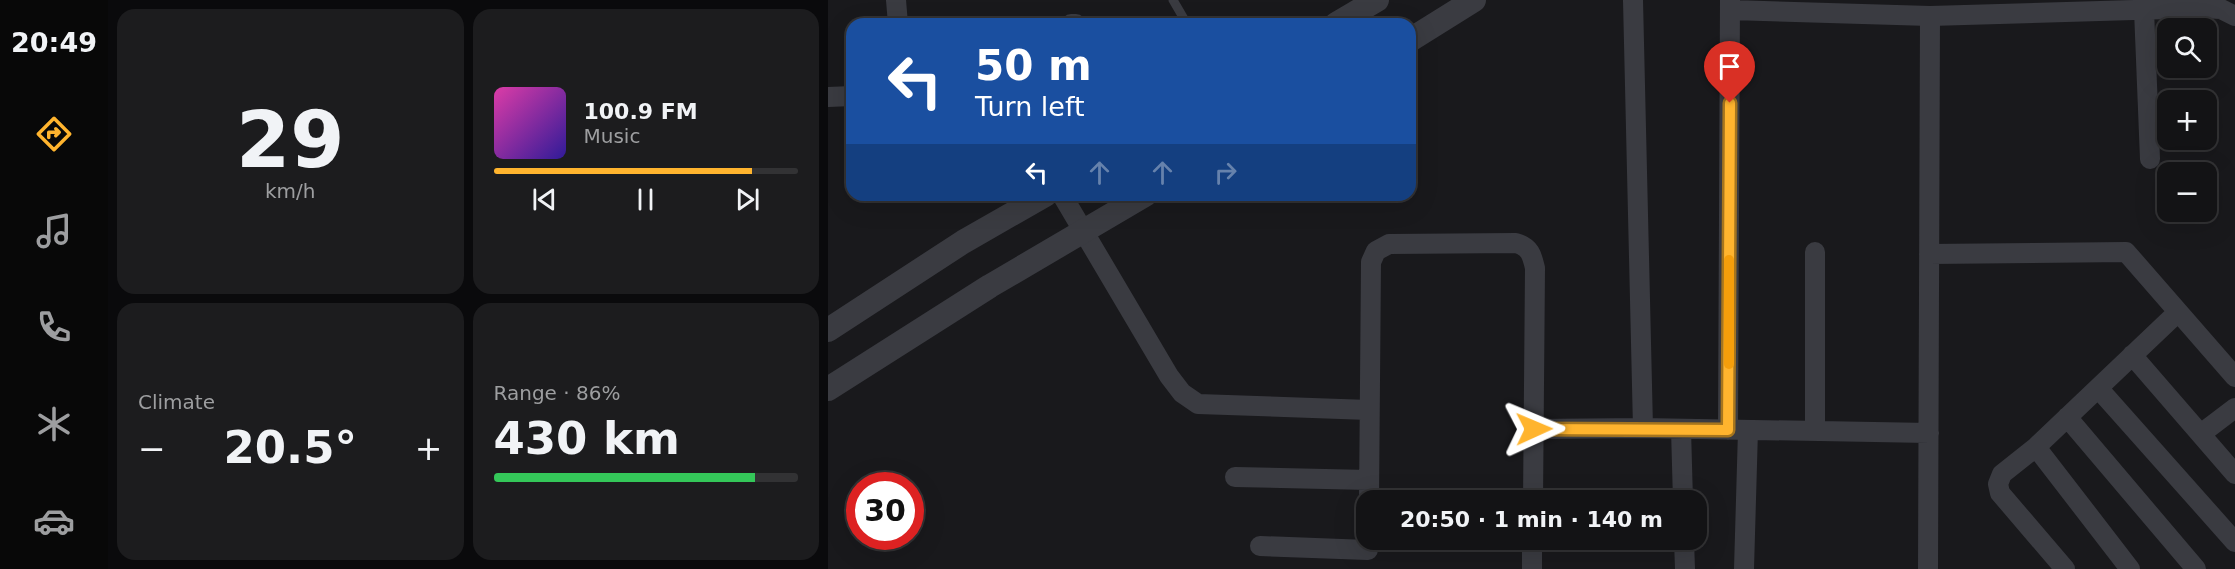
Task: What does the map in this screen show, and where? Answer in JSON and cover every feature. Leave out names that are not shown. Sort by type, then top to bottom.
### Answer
[{"type":"street","points":[[896,0],[898,18]]},
{"type":"street","points":[[1350,15],[1377,0]]},
{"type":"street","points":[[1416,36],[1474,0]]},
{"type":"street","points":[[1633,0],[1643,428]]},
{"type":"street","points":[[1728,430],[1730,5],[1930,16],[2031,6],[2144,10],[2221,9],[2235,16]]},
{"type":"street","points":[[2144,10],[2150,159]]},
{"type":"street","points":[[1928,569],[1930,16]]},
{"type":"street","points":[[828,97],[846,96]]},
{"type":"street","points":[[828,330],[963,242],[1035,201]]},
{"type":"street","points":[[1066,201],[1169,376],[1182,393],[1198,404],[1369,410]]},
{"type":"street","points":[[828,389],[990,286],[1135,201]]},
{"type":"street","points":[[1369,490],[1371,262],[1376,251],[1389,244],[1516,243],[1526,246],[1532,255],[1535,268],[1533,490]]},
{"type":"street","points":[[1815,252],[1815,431]]},
{"type":"street","points":[[1929,254],[2126,252],[2235,377]]},
{"type":"street","points":[[2065,569],[2000,493],[1998,484],[2002,474],[2036,447],[2178,312]]},
{"type":"street","points":[[2132,355],[2202,433],[2235,474]]},
{"type":"street","points":[[2098,388],[2235,542]]},
{"type":"street","points":[[2202,433],[2235,408]]},
{"type":"street","points":[[2067,417],[2196,569]]},
{"type":"street","points":[[1534,429],[1643,428],[1929,433]]},
{"type":"street","points":[[1681,429],[1683,490]]},
{"type":"street","points":[[1744,569],[1748,430]]},
{"type":"street","points":[[2036,447],[2130,569]]},
{"type":"street","points":[[1235,477],[1369,480]]},
{"type":"street","points":[[1260,546],[1368,553]]},
{"type":"street","points":[[1532,550],[1532,569]]},
{"type":"street","points":[[1684,550],[1685,569]]},
{"type":"lane","points":[[1173,0],[1184,18]]},
{"type":"slow traffic","points":[[1729,260],[1729,364]]},
{"type":"route","points":[[1534,429],[1728,430],[1730,103]]}]
